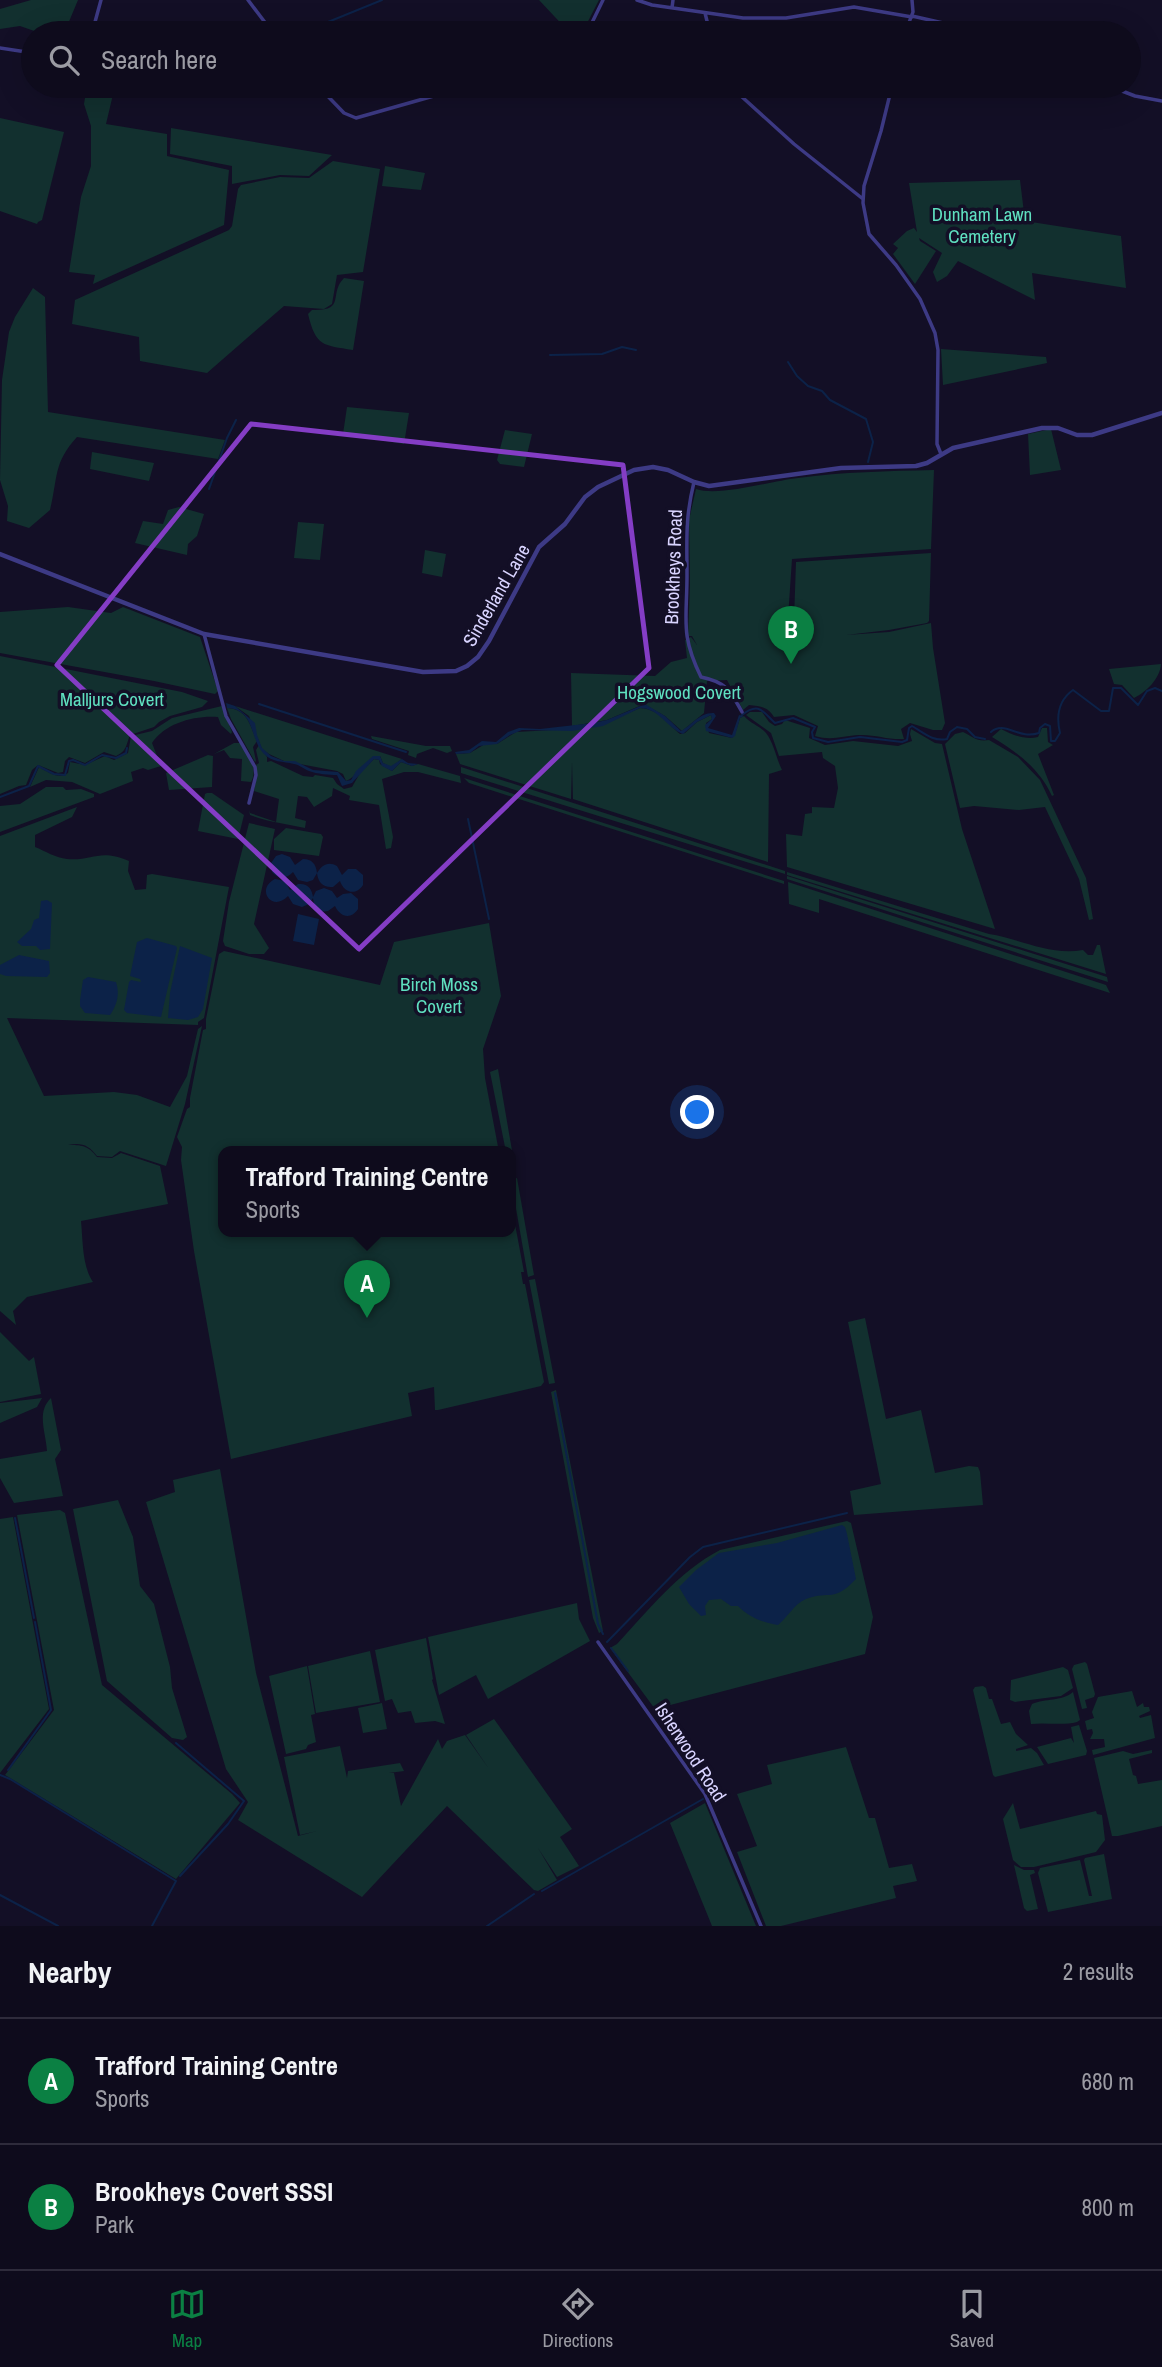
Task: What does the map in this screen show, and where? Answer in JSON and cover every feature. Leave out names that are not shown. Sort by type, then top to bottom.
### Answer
[{"type":"street","points":[[95,21],[101,0]]},
{"type":"street","points":[[248,0],[264,21]]},
{"type":"street","points":[[593,21],[603,0]]},
{"type":"street","points":[[637,0],[705,13],[763,19],[806,16],[854,7],[933,21]]},
{"type":"street","points":[[672,8],[673,0]]},
{"type":"street","points":[[910,21],[912,0]]},
{"type":"street","points":[[705,13],[707,21]]},
{"type":"street","points":[[0,48],[21,51]]},
{"type":"street","points":[[1141,97],[1162,101]]},
{"type":"street","points":[[330,98],[344,113],[356,118],[427,98]]},
{"type":"street","points":[[743,98],[794,144],[863,199]]},
{"type":"street","points":[[889,98],[863,199],[869,234],[896,265],[920,299],[935,333],[938,350],[937,444],[941,454]]},
{"type":"street","name":"Sinderland Lane","points":[[0,554],[204,634],[423,672],[456,671],[472,662],[483,650],[542,542],[565,524],[580,502],[592,491],[622,474],[648,467],[668,470],[709,486],[841,468],[916,466],[962,446],[1049,427],[1077,435],[1092,435],[1162,413]]},
{"type":"street","name":"Brookheys Road","points":[[694,482],[685,529],[687,642],[701,677],[724,685],[742,712]]},
{"type":"street","points":[[204,634],[225,712],[255,766],[256,775],[249,803]]},
{"type":"street","name":"Isherwood Road","points":[[598,1642],[705,1794],[761,1926]]},
{"type":"highlighted area","points":[[251,424],[623,465],[649,668],[359,949],[57,665]]},
{"type":"green space","points":[[31,0],[78,0],[69,21],[21,21],[21,26],[0,29],[0,9]]},
{"type":"green space","points":[[539,0],[599,0],[588,21],[559,21]]},
{"type":"green space","points":[[85,98],[112,98],[106,124],[167,134],[167,156],[229,170],[224,225],[93,284],[95,275],[69,272],[81,197],[91,166],[91,126],[84,104]]},
{"type":"green space","points":[[0,118],[64,132],[42,220],[37,224],[0,211]]},
{"type":"green space","points":[[171,128],[332,155],[309,176],[280,175],[232,184],[232,166],[170,154]]},
{"type":"green space","points":[[333,161],[380,169],[363,272],[337,275],[332,304],[324,309],[284,306],[207,373],[140,361],[139,337],[72,324],[75,300],[229,230],[241,185],[280,177],[309,178]]},
{"type":"green space","points":[[385,166],[425,173],[421,190],[382,186]]},
{"type":"green space","name":"Dunham Lawn Cemetery","points":[[1020,180],[1025,221],[1121,236],[1126,288],[1032,273],[1035,300],[958,261],[947,276],[937,282],[933,272],[942,253],[919,238],[936,251],[915,284],[893,254],[898,248],[893,244],[907,231],[914,228],[917,232],[909,183]]},
{"type":"green space","points":[[344,278],[364,281],[353,350],[334,347],[318,339],[308,314],[312,310],[323,310],[333,305],[339,284]]},
{"type":"green space","points":[[33,288],[45,297],[48,412],[225,440],[218,459],[77,437],[60,463],[50,510],[29,528],[7,521],[8,506],[0,480],[2,380],[9,332]]},
{"type":"green space","points":[[941,349],[1046,357],[1047,363],[943,385]]},
{"type":"green space","points":[[347,407],[409,413],[404,444],[343,434]]},
{"type":"green space","points":[[1051,429],[1061,470],[1030,475],[1028,434]]},
{"type":"green space","points":[[505,430],[532,434],[524,467],[500,464],[497,460]]},
{"type":"green space","points":[[92,452],[154,463],[149,481],[90,469]]},
{"type":"green space","name":"Hogswood Covert","points":[[934,470],[931,549],[792,559],[788,618],[794,620],[796,562],[931,553],[927,623],[846,635],[889,632],[931,623],[945,723],[942,730],[910,723],[901,729],[904,739],[865,735],[832,738],[815,736],[818,726],[794,715],[774,717],[767,709],[753,705],[743,710],[727,680],[707,681],[704,713],[682,731],[665,716],[644,704],[607,720],[572,726],[571,673],[655,676],[671,662],[687,658],[685,640],[691,637],[697,645],[692,636],[688,636],[689,520],[696,489],[718,491],[815,476]]},
{"type":"green space","points":[[179,507],[204,514],[197,536],[188,544],[187,555],[135,543],[143,521],[163,524],[168,510]]},
{"type":"green space","points":[[298,522],[324,524],[320,560],[294,558]]},
{"type":"green space","points":[[425,550],[446,554],[442,577],[422,573]]},
{"type":"green space","points":[[68,607],[111,613],[123,607],[200,637],[218,691],[215,694],[0,653],[0,612]]},
{"type":"green space","name":"Malljurs Covert","points":[[0,656],[182,692],[208,701],[202,707],[170,716],[154,727],[130,735],[124,750],[116,756],[104,752],[85,763],[69,757],[65,761],[63,772],[58,773],[38,765],[32,770],[26,785],[0,794]]},
{"type":"green space","points":[[1161,664],[1152,684],[1134,698],[1122,685],[1114,684],[1109,669]]},
{"type":"green space","points":[[222,706],[231,734],[221,725],[218,717],[200,717],[173,725],[152,743],[161,766],[131,772],[133,781],[100,794],[72,782],[46,780],[30,787],[39,767],[61,776],[68,773],[70,762],[85,765],[105,756],[114,760],[128,753],[131,736],[152,731],[172,718]]},
{"type":"green space","points":[[235,706],[402,759],[391,767],[383,763],[380,756],[368,762],[346,781],[343,774],[337,771],[284,761],[269,754],[262,749],[249,716]]},
{"type":"green space","points":[[227,708],[240,711],[250,724],[257,741],[253,747],[255,762],[231,719]]},
{"type":"green space","points":[[640,708],[657,714],[680,734],[711,715],[712,719],[706,723],[709,733],[732,738],[740,718],[744,716],[766,733],[782,770],[769,774],[768,862],[573,799],[572,762],[571,799],[460,764],[456,754],[470,753],[485,744],[497,744],[516,732],[571,729],[606,723]]},
{"type":"green space","points":[[750,712],[762,712],[775,726],[785,720],[810,728],[809,738],[825,745],[853,741],[898,746],[912,741],[911,729],[935,743],[942,744],[962,829],[995,929],[787,867],[786,834],[802,836],[805,814],[812,813],[812,807],[834,808],[838,788],[835,766],[823,758],[822,752],[779,756],[771,733],[746,715]]},
{"type":"green space","points":[[1042,728],[1047,728],[1048,742],[1053,745],[1038,754],[1054,795],[1052,796],[1041,777],[1027,762],[992,737],[1001,729],[1028,738],[1038,737]]},
{"type":"green space","points":[[963,732],[978,740],[989,740],[1018,757],[1040,780],[1086,878],[1093,919],[1089,920],[1079,879],[1045,807],[1019,810],[974,806],[960,808],[945,744],[955,734]]},
{"type":"green space","points":[[371,736],[426,746],[450,746],[452,751],[447,753],[433,748],[417,754],[416,758],[408,755],[409,751],[372,739]]},
{"type":"green space","points":[[234,743],[240,743],[251,762],[254,772],[251,782],[241,781],[242,759],[230,758],[224,750],[214,754]]},
{"type":"green space","points":[[259,745],[267,757],[267,762],[271,761],[303,776],[333,778],[344,789],[352,787],[360,773],[374,759],[392,771],[401,762],[412,766],[418,764],[460,776],[461,783],[418,772],[404,772],[382,779],[393,837],[391,848],[386,849],[379,805],[349,800],[350,796],[333,788],[332,796],[314,807],[307,797],[298,796],[295,818],[306,821],[305,828],[271,821],[250,815],[249,810],[250,813],[276,822],[279,799],[254,791],[256,765],[259,763],[256,750]]},
{"type":"green space","points":[[208,755],[213,756],[212,787],[169,790],[166,773]]},
{"type":"green space","points":[[461,767],[785,871],[785,874],[461,773]]},
{"type":"green space","points":[[464,778],[784,881],[784,884],[469,783]]},
{"type":"green space","points":[[46,787],[63,787],[66,790],[81,789],[94,794],[94,797],[0,832],[0,806],[20,804]]},
{"type":"green space","points":[[207,793],[212,793],[244,815],[238,839],[198,831]]},
{"type":"green space","points":[[77,807],[72,817],[35,835],[35,847],[67,859],[110,855],[129,861],[128,871],[135,890],[146,889],[147,875],[152,874],[229,887],[204,1018],[198,1025],[7,1018],[44,1096],[114,1092],[137,1095],[170,1107],[187,1076],[198,1029],[202,1026],[185,1104],[166,1166],[120,1151],[112,1157],[97,1156],[84,1145],[68,1145],[84,1146],[97,1157],[112,1158],[121,1153],[160,1166],[168,1204],[81,1221],[85,1261],[93,1282],[27,1297],[13,1311],[16,1325],[0,1311],[0,836]]},
{"type":"green space","points":[[249,823],[275,829],[254,924],[269,948],[264,954],[249,954],[225,946],[223,941],[229,902]]},
{"type":"green space","points":[[286,828],[321,834],[323,837],[319,856],[274,850],[274,839]]},
{"type":"green space","points":[[787,872],[1047,949],[1083,950],[1088,955],[1093,955],[1097,945],[1100,945],[1106,974],[787,875]]},
{"type":"green space","points":[[787,876],[1107,977],[1108,982],[787,879]]},
{"type":"green space","points":[[788,882],[1106,985],[1110,993],[819,899],[819,913],[789,904]]},
{"type":"green space","name":"Birch Moss Covert","points":[[489,923],[501,996],[483,1049],[485,1078],[498,1146],[218,1146],[218,1237],[516,1237],[516,1230],[524,1272],[521,1272],[523,1284],[544,1382],[541,1386],[438,1410],[435,1410],[434,1387],[408,1393],[412,1416],[231,1459],[194,1251],[181,1160],[182,1147],[177,1137],[190,1107],[219,954],[224,951],[380,985],[394,942]]},
{"type":"green space","points":[[498,1069],[511,1146],[505,1146],[490,1072]]},
{"type":"green space","points":[[516,1178],[534,1275],[528,1277],[516,1209]]},
{"type":"green space","points":[[535,1279],[555,1383],[549,1384],[529,1280]]},
{"type":"green space","points":[[865,1318],[886,1419],[921,1410],[935,1473],[969,1466],[978,1467],[983,1505],[854,1515],[850,1491],[881,1484],[848,1322]]},
{"type":"green space","points":[[0,1332],[29,1361],[34,1357],[41,1394],[0,1402]]},
{"type":"green space","points":[[556,1390],[603,1631],[599,1633],[593,1618],[551,1392]]},
{"type":"green space","points":[[42,1398],[37,1407],[0,1423],[0,1403]]},
{"type":"green space","points":[[51,1398],[61,1450],[55,1459],[63,1496],[14,1503],[0,1478],[0,1459],[47,1451],[43,1416],[46,1404]]},
{"type":"green space","points":[[220,1469],[256,1673],[298,1836],[317,1831],[300,1835],[284,1757],[340,1746],[347,1778],[348,1771],[400,1763],[404,1771],[389,1773],[394,1773],[401,1806],[438,1739],[442,1749],[447,1741],[465,1735],[489,1769],[466,1735],[494,1719],[572,1829],[560,1837],[579,1866],[557,1877],[538,1848],[557,1880],[538,1891],[534,1890],[447,1806],[362,1897],[238,1820],[248,1802],[226,1769],[146,1502],[175,1492],[173,1480]]},
{"type":"green space","points":[[118,1500],[133,1537],[140,1586],[154,1604],[170,1667],[172,1688],[187,1737],[183,1740],[172,1738],[107,1681],[73,1509]]},
{"type":"green space","points":[[60,1510],[65,1513],[102,1685],[240,1803],[176,1879],[5,1775],[54,1710],[17,1515]]},
{"type":"green space","points":[[13,1517],[49,1709],[0,1773],[0,1519]]},
{"type":"green space","points":[[847,1521],[851,1523],[873,1617],[865,1654],[655,1709],[610,1648],[617,1644],[678,1580],[720,1550]]},
{"type":"green space","points":[[577,1603],[579,1619],[590,1641],[488,1699],[476,1675],[439,1695],[428,1637]]},
{"type":"green space","points":[[426,1638],[432,1680],[445,1724],[435,1721],[415,1723],[411,1711],[398,1713],[392,1699],[385,1701],[375,1650]]},
{"type":"green space","points":[[370,1651],[380,1702],[316,1713],[308,1666]]},
{"type":"green space","points":[[1085,1662],[1095,1694],[1085,1700],[1087,1708],[1082,1709],[1072,1669],[1074,1665]]},
{"type":"green space","points":[[307,1666],[315,1714],[311,1715],[316,1742],[308,1745],[306,1749],[286,1754],[269,1676]]},
{"type":"green space","points":[[1063,1667],[1068,1670],[1073,1688],[1061,1696],[1015,1702],[1010,1700],[1011,1680]]},
{"type":"green space","points":[[983,1686],[989,1699],[992,1699],[1001,1724],[1010,1722],[1016,1734],[1028,1745],[1016,1751],[1031,1748],[1044,1765],[995,1777],[993,1775],[973,1690]]},
{"type":"green space","points":[[1132,1691],[1137,1707],[1143,1703],[1144,1707],[1149,1707],[1150,1711],[1139,1716],[1151,1715],[1155,1738],[1093,1755],[1092,1750],[1105,1747],[1104,1739],[1090,1739],[1092,1729],[1087,1730],[1085,1721],[1094,1718],[1092,1712],[1098,1697]]},
{"type":"green space","points":[[1073,1692],[1080,1720],[1066,1724],[1031,1724],[1029,1711],[1032,1704],[1064,1697]]},
{"type":"green space","points":[[382,1703],[387,1729],[363,1733],[358,1708]]},
{"type":"green space","points":[[1079,1725],[1086,1755],[1048,1764],[1037,1747],[1071,1738],[1074,1743],[1071,1727]]},
{"type":"green space","points":[[846,1747],[869,1818],[875,1818],[889,1868],[912,1864],[917,1881],[893,1886],[896,1898],[781,1926],[766,1926],[737,1852],[757,1846],[737,1794],[772,1784],[767,1765]]},
{"type":"green space","points":[[1152,1750],[1152,1753],[1129,1759],[1138,1784],[1162,1780],[1162,1826],[1112,1836],[1094,1758],[1123,1751],[1133,1754]]},
{"type":"green space","points":[[705,1803],[756,1926],[712,1926],[670,1823]]},
{"type":"green space","points":[[1013,1803],[1020,1829],[1096,1811],[1102,1815],[1105,1840],[1096,1852],[1034,1867],[1021,1867],[1013,1860],[1003,1819]]},
{"type":"green space","points":[[1104,1854],[1112,1899],[1048,1912],[1038,1873],[1040,1868],[1080,1860],[1089,1896],[1092,1896],[1084,1860]]},
{"type":"green space","points":[[1014,1865],[1024,1870],[1034,1870],[1035,1873],[1030,1875],[1038,1909],[1027,1911],[1024,1908]]},
{"type":"water","points":[[226,703],[235,706],[255,723],[262,748],[271,756],[284,761],[295,761],[313,770],[338,772],[346,781],[351,780],[356,771],[373,756],[380,756],[383,763],[391,766],[402,759],[418,764],[412,766],[401,762],[392,771],[374,759],[352,783],[342,786],[337,775],[312,772],[266,756],[243,713],[227,708]]},
{"type":"water","points":[[645,704],[665,716],[681,731],[700,717],[714,713],[716,716],[708,728],[732,735],[739,715],[744,716],[740,718],[732,738],[706,731],[705,725],[712,719],[711,715],[683,734],[652,711],[640,708],[603,726],[572,731],[522,730],[497,744],[479,746],[470,753],[455,752],[469,750],[482,741],[496,742],[508,732],[519,728],[540,729],[593,723]]},
{"type":"water","points":[[282,854],[290,857],[295,865],[303,859],[313,863],[317,873],[313,880],[298,880],[293,872],[282,878],[275,875],[271,863],[276,856]]},
{"type":"water","points":[[328,864],[337,866],[342,875],[348,869],[356,869],[363,875],[363,885],[354,892],[344,888],[340,881],[333,887],[326,886],[320,882],[317,873]]},
{"type":"water","points":[[275,879],[285,881],[290,890],[298,884],[307,886],[313,897],[316,891],[324,888],[332,891],[337,898],[351,893],[358,899],[358,909],[352,915],[346,916],[335,906],[328,911],[319,910],[313,898],[309,904],[302,907],[293,904],[288,896],[282,901],[272,901],[268,898],[266,888]]},
{"type":"water","points":[[41,901],[52,903],[50,949],[22,946],[17,942],[31,929],[34,920],[39,918]]},
{"type":"water","points":[[298,914],[319,919],[314,945],[293,941]]},
{"type":"water","points":[[147,938],[177,948],[161,1017],[127,1013],[124,1010],[129,982],[141,982],[140,979],[130,976],[137,942]]},
{"type":"water","points":[[180,946],[212,958],[203,1009],[198,1017],[188,1020],[168,1018],[170,993]]},
{"type":"water","points":[[19,955],[49,961],[50,973],[47,977],[0,974],[0,965]]},
{"type":"water","points":[[88,977],[116,982],[117,999],[110,1015],[85,1013],[80,1006],[83,980]]},
{"type":"water","points":[[842,1525],[847,1534],[856,1579],[837,1594],[802,1601],[778,1625],[756,1619],[738,1606],[731,1606],[721,1599],[709,1600],[705,1606],[706,1615],[701,1616],[689,1604],[679,1587],[719,1553],[777,1543]]},
{"type":"waterway","points":[[330,21],[382,0]]},
{"type":"waterway","points":[[550,355],[602,354],[622,347],[636,350]]},
{"type":"waterway","points":[[788,362],[808,386],[822,391],[830,400],[866,419],[873,442],[868,462]]},
{"type":"waterway","points":[[209,489],[236,420]]},
{"type":"waterway","points":[[991,732],[1001,728],[1025,734],[1039,733],[1045,724],[1050,726],[1051,741],[1055,741],[1060,733],[1060,709],[1064,699],[1073,690],[1101,711],[1109,711],[1113,688],[1121,688],[1138,705],[1147,691],[1155,688],[1162,691]]},
{"type":"waterway","points":[[259,704],[406,752]]},
{"type":"waterway","points":[[742,715],[757,708],[775,723],[793,718],[815,727],[813,738],[828,742],[860,737],[902,742],[907,740],[909,728],[912,726],[937,739],[947,739],[950,732],[957,727],[967,729],[975,737],[985,739]]},
{"type":"waterway","points":[[0,797],[29,786],[38,766],[54,774],[65,775],[69,761],[85,765],[102,755],[116,758],[126,753],[127,748]]},
{"type":"waterway","points":[[468,819],[489,919]]},
{"type":"waterway","points":[[555,1393],[598,1624],[603,1634]]},
{"type":"waterway","points":[[607,1642],[703,1547],[847,1513]]},
{"type":"waterway","points":[[15,1518],[34,1618]]},
{"type":"waterway","points":[[8,1770],[51,1710],[35,1622]]},
{"type":"waterway","points":[[611,1648],[628,1671]]},
{"type":"waterway","points":[[176,1743],[244,1801],[228,1824],[180,1876]]},
{"type":"waterway","points":[[0,1775],[176,1881],[152,1926]]},
{"type":"waterway","points":[[542,1891],[703,1799]]},
{"type":"waterway","points":[[487,1926],[534,1894]]},
{"type":"waterway","points":[[0,1895],[58,1926]]},
{"type":"place","name":"Brookheys Covert SSSI","points":[[791,664]]},
{"type":"place","name":"Trafford Training Centre","points":[[367,1318]]}]
